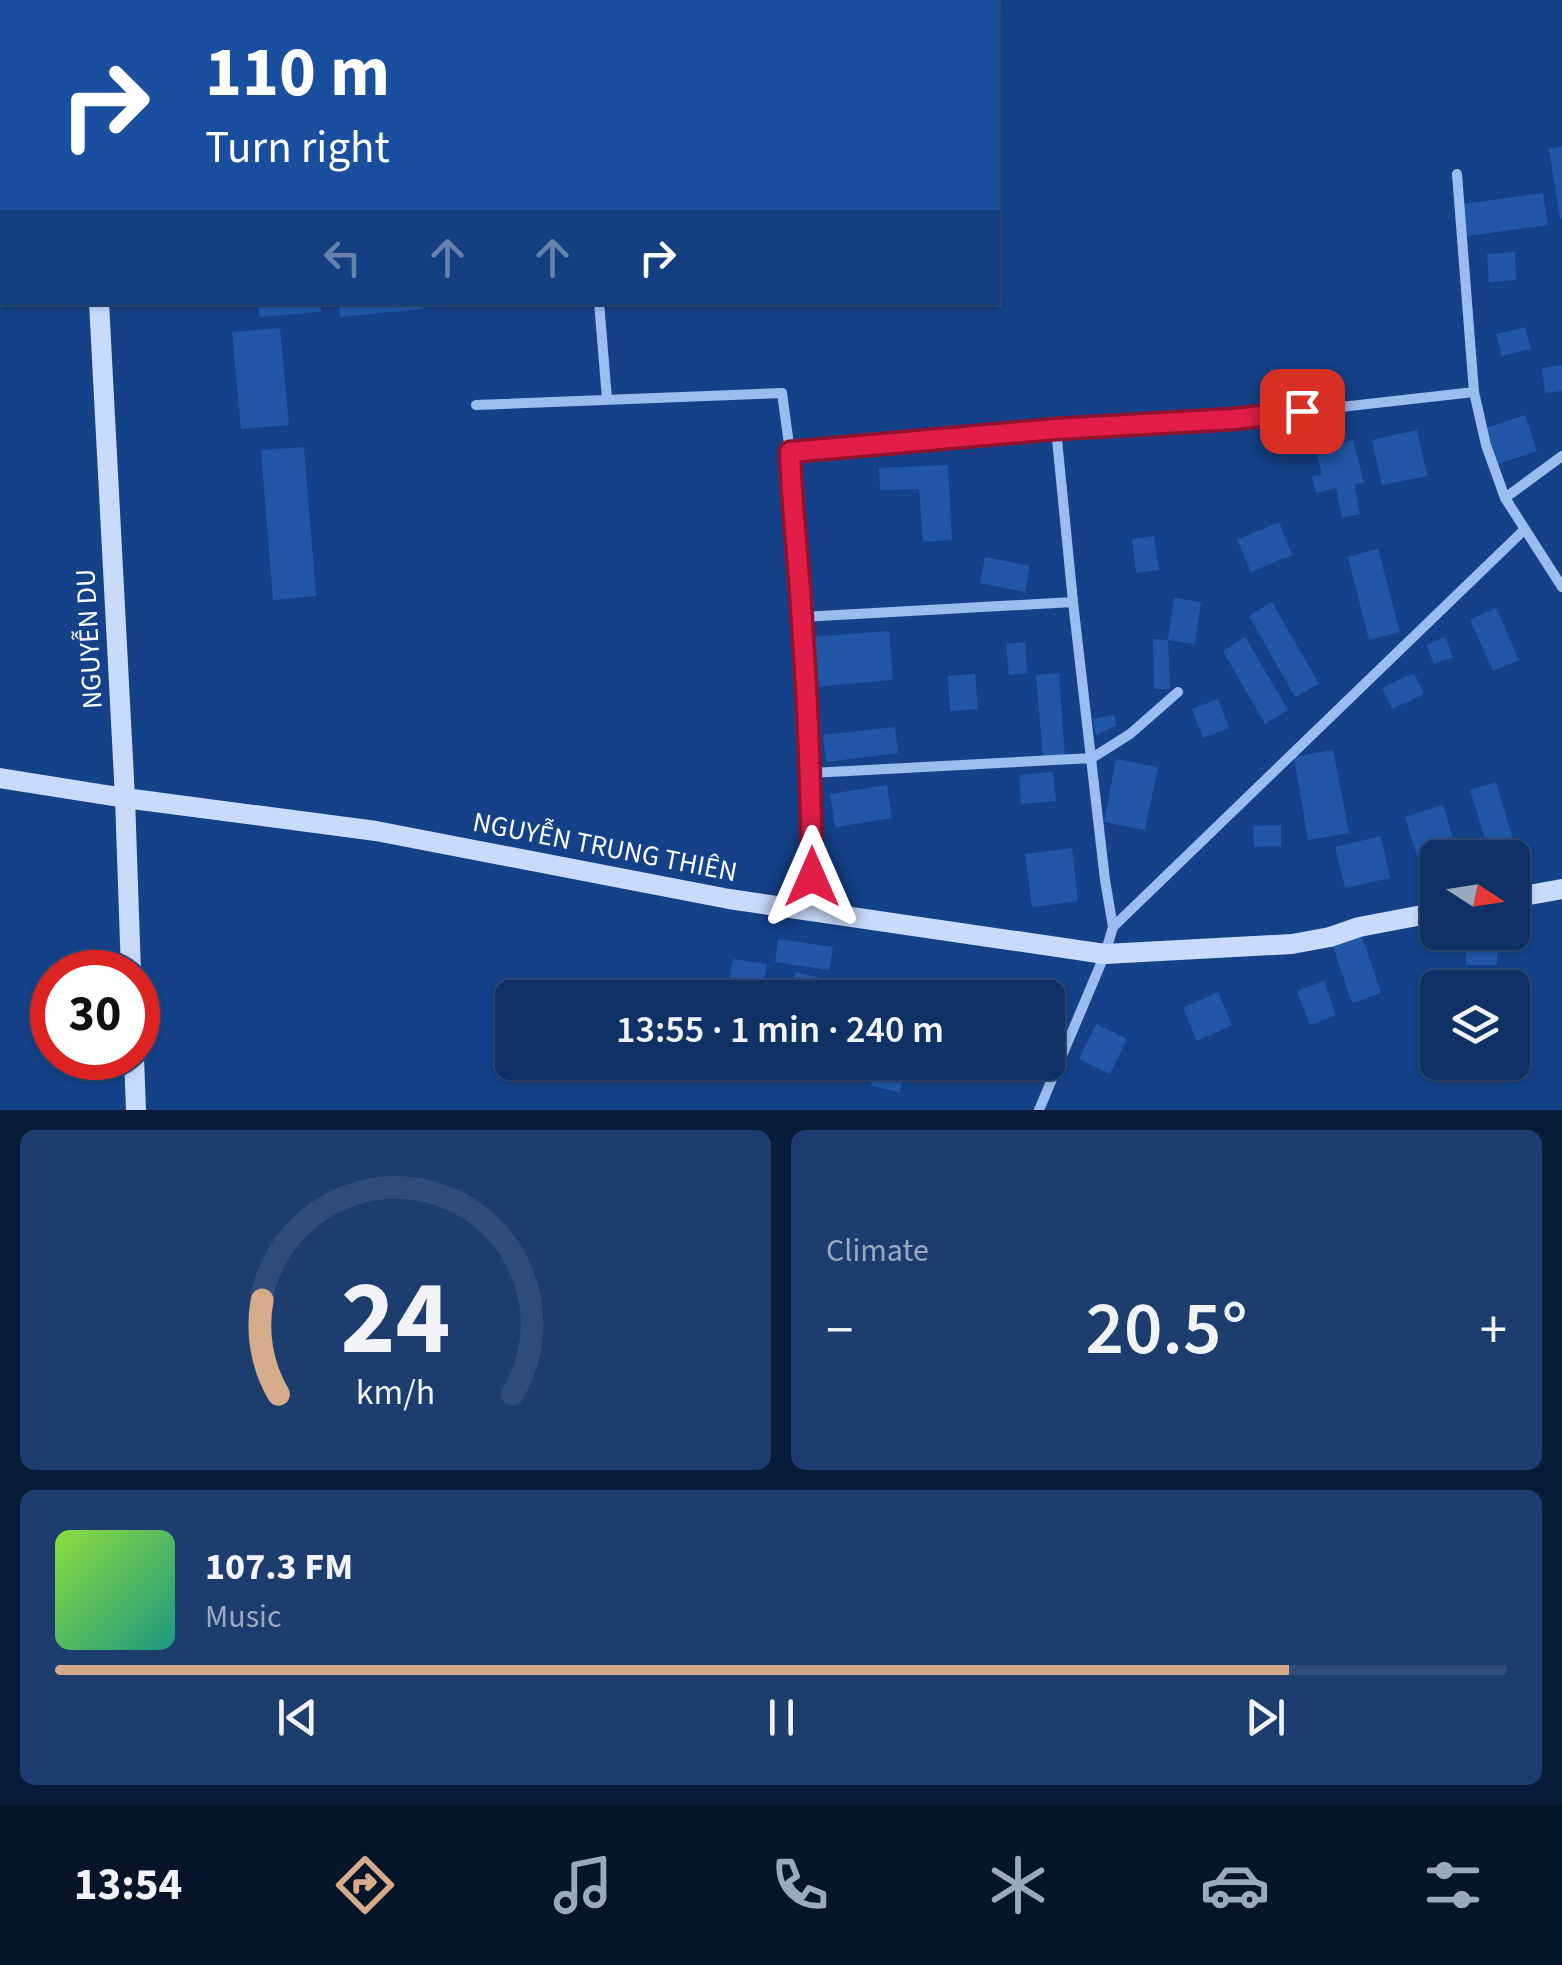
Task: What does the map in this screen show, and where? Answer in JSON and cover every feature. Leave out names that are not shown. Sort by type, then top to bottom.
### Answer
[{"type":"street","points":[[1457,174],[1474,392],[1486,445],[1504,498],[1562,587]]},
{"type":"street","name":"NGUYỄN DU","points":[[99,305],[130,950]]},
{"type":"street","points":[[599,305],[608,399]]},
{"type":"street","points":[[790,452],[1056,429],[1234,419],[1474,392]]},
{"type":"street","points":[[476,405],[782,393],[790,452],[811,773],[812,912]]},
{"type":"street","points":[[1039,1110],[1106,954],[1112,927],[1056,429]]},
{"type":"street","points":[[1504,498],[1562,456]]},
{"type":"street","points":[[1112,927],[1524,529]]},
{"type":"street","points":[[802,618],[1073,602]]},
{"type":"street","points":[[811,773],[1092,758],[1130,734],[1178,692]]},
{"type":"street","name":"NGUYỄN TRUNG THIÊN","points":[[0,778],[376,831],[730,900],[1106,954],[1292,944],[1420,915]]},
{"type":"street","points":[[1530,895],[1562,889]]},
{"type":"street","points":[[135,1080],[136,1110]]},
{"type":"building","points":[[1562,146],[1562,219],[1560,219],[1549,149]]},
{"type":"building","points":[[1543,193],[1548,225],[1467,236],[1463,204]]},
{"type":"building","points":[[1515,252],[1516,280],[1489,282],[1487,254]]},
{"type":"building","points":[[258,305],[320,305],[321,312],[259,317]]},
{"type":"building","points":[[339,305],[423,305],[423,309],[340,317]]},
{"type":"building","points":[[1525,327],[1531,349],[1502,356],[1496,334]]},
{"type":"building","points":[[280,328],[289,425],[241,429],[232,332]]},
{"type":"building","points":[[1562,365],[1562,391],[1545,393],[1542,368]]},
{"type":"building","points":[[1525,415],[1537,451],[1498,464],[1486,428]]},
{"type":"building","points":[[1417,430],[1427,476],[1382,485],[1372,440]]},
{"type":"building","points":[[1353,440],[1364,483],[1354,484],[1360,514],[1342,518],[1336,488],[1316,493],[1312,476],[1322,475],[1316,449]]},
{"type":"building","points":[[304,447],[316,596],[273,600],[261,450]]},
{"type":"building","points":[[948,465],[952,540],[923,542],[919,489],[880,490],[879,468]]},
{"type":"building","points":[[1279,522],[1292,555],[1251,572],[1237,540]]},
{"type":"building","points":[[1154,536],[1159,570],[1136,573],[1132,539]]},
{"type":"building","points":[[1378,549],[1400,632],[1369,640],[1348,557]]},
{"type":"building","points":[[985,557],[1030,566],[1025,592],[980,583]]},
{"type":"building","points":[[1174,598],[1201,602],[1195,644],[1168,640]]},
{"type":"building","points":[[1272,602],[1319,684],[1295,697],[1249,616]]},
{"type":"building","points":[[1496,608],[1519,660],[1493,671],[1470,620]]},
{"type":"building","points":[[889,631],[893,680],[813,687],[809,637]]},
{"type":"building","points":[[1245,637],[1288,710],[1265,724],[1223,651]]},
{"type":"building","points":[[1445,637],[1453,657],[1434,664],[1426,645]]},
{"type":"building","points":[[1153,639],[1168,640],[1170,689],[1154,689]]},
{"type":"building","points":[[1025,642],[1027,673],[1009,675],[1006,644]]},
{"type":"building","points":[[1059,673],[1065,758],[1043,760],[1036,675]]},
{"type":"building","points":[[1414,673],[1424,694],[1392,709],[1382,688]]},
{"type":"building","points":[[975,674],[978,709],[950,711],[948,676]]},
{"type":"building","points":[[1218,699],[1229,728],[1203,738],[1192,709]]},
{"type":"building","points":[[1114,715],[1116,726],[1096,735],[1093,719]]},
{"type":"building","points":[[895,727],[898,753],[826,762],[823,735]]},
{"type":"building","points":[[1333,750],[1349,833],[1308,840],[1294,757]]},
{"type":"building","points":[[1116,759],[1158,767],[1145,830],[1104,822]]},
{"type":"building","points":[[1053,772],[1056,801],[1021,804],[1019,775]]},
{"type":"building","points":[[1496,782],[1513,840],[1485,840],[1470,790]]},
{"type":"building","points":[[887,785],[892,818],[835,827],[830,794]]},
{"type":"building","points":[[1443,805],[1454,840],[1420,840],[1420,866],[1405,817]]},
{"type":"building","points":[[1281,825],[1281,846],[1254,847],[1253,826]]},
{"type":"building","points":[[1381,836],[1390,878],[1345,888],[1335,847]]},
{"type":"building","points":[[1072,848],[1078,901],[1032,907],[1025,854]]},
{"type":"building","points":[[1359,927],[1381,993],[1352,1003],[1330,937]]},
{"type":"building","points":[[778,939],[833,947],[829,970],[775,962]]},
{"type":"building","points":[[1466,950],[1497,950],[1497,965],[1466,965]]},
{"type":"building","points":[[733,959],[767,964],[764,980],[729,980]]},
{"type":"building","points":[[795,972],[825,979],[825,980],[793,980]]},
{"type":"building","points":[[1324,981],[1336,1015],[1310,1025],[1297,991]]},
{"type":"building","points":[[1218,992],[1232,1025],[1197,1041],[1183,1008]]},
{"type":"building","points":[[1096,1024],[1127,1039],[1110,1074],[1079,1059]]},
{"type":"building","points":[[872,1080],[902,1080],[900,1092],[871,1086]]},
{"type":"route","points":[[812,877],[811,773],[790,452],[1302,411]]}]
